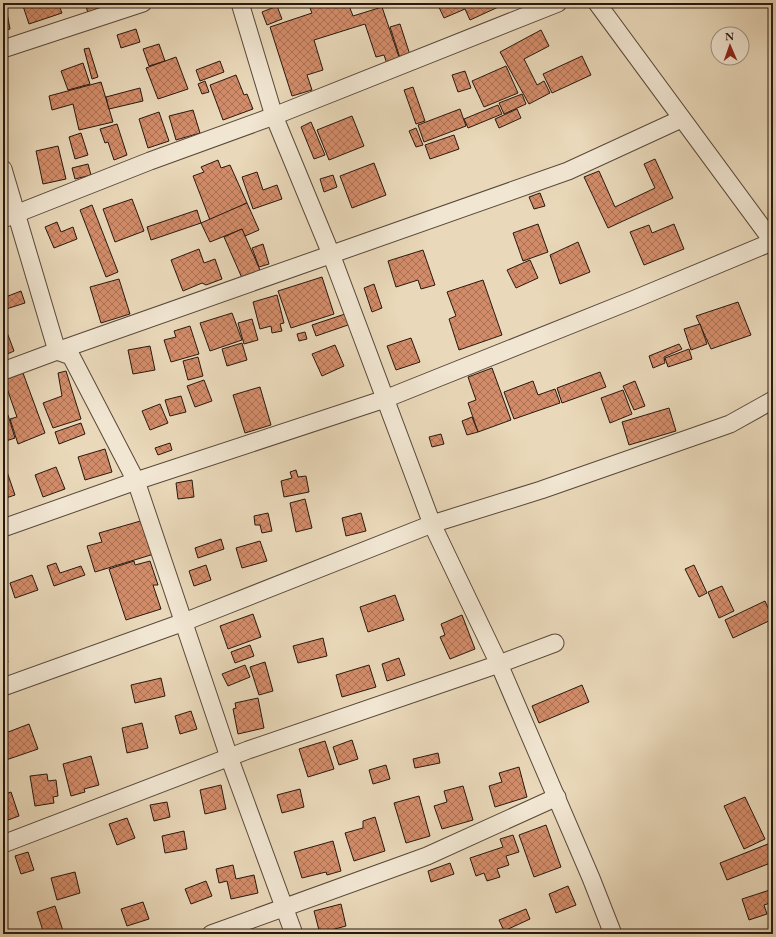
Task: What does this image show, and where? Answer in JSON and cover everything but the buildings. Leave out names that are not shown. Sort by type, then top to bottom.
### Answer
[{"type":"street","points":[[3,49],[143,3]]},
{"type":"street","points":[[240,3],[274,116],[331,254],[432,524],[499,664],[556,797],[608,932]]},
{"type":"street","points":[[10,216],[150,161],[274,116],[558,3]]},
{"type":"street","points":[[3,528],[136,481],[385,399],[628,302],[773,242],[597,3]]},
{"type":"street","points":[[3,372],[57,351],[568,171],[681,119]]},
{"type":"street","points":[[3,169],[10,216],[57,351]]},
{"type":"street","points":[[57,351],[71,356],[136,481],[229,757],[294,934]]},
{"type":"street","points":[[3,687],[184,622],[432,524],[541,490],[730,424],[773,400]]},
{"type":"street","points":[[3,844],[229,757],[499,664],[555,643]]},
{"type":"street","points":[[210,934],[427,856],[556,797]]}]
